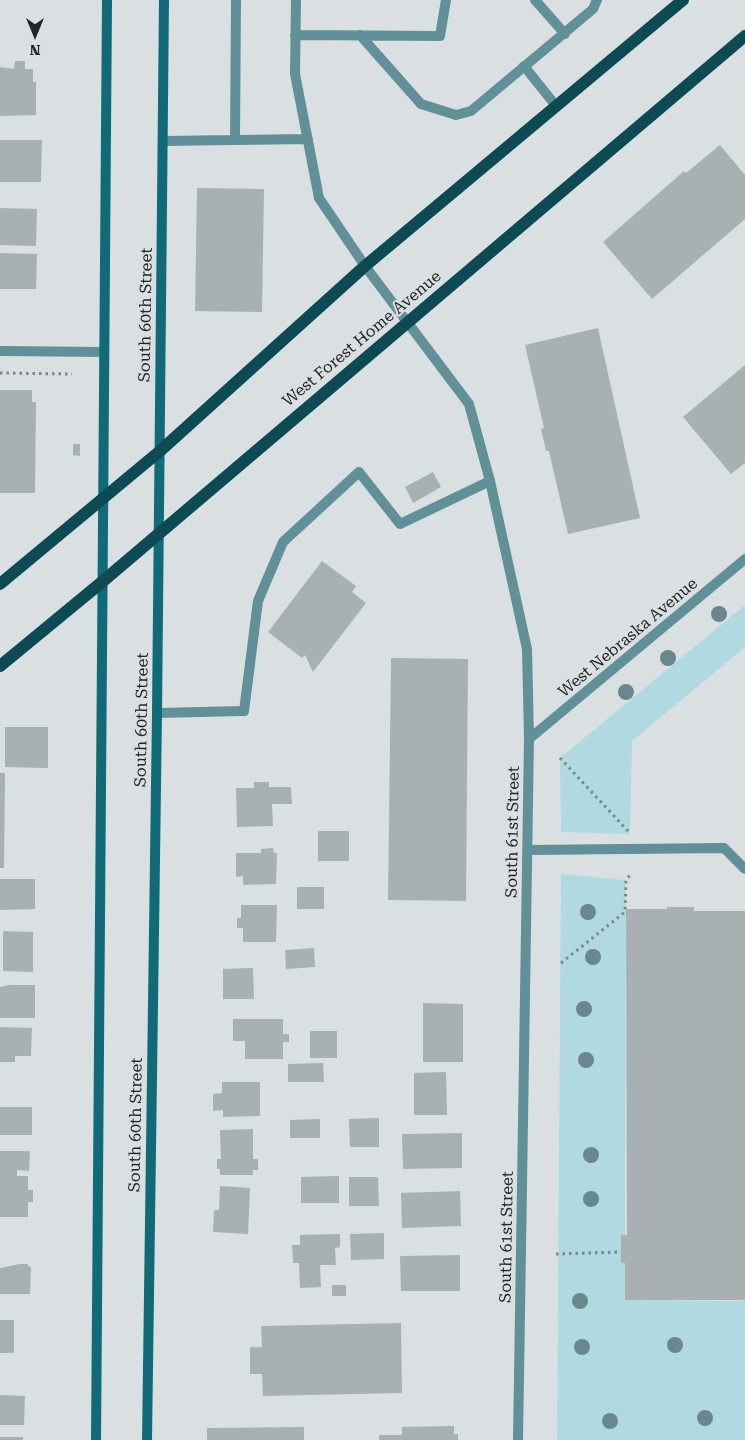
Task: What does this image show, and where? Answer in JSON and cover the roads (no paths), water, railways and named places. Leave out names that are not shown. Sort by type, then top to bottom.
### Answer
[{"type":"main road","points":[[96,1440],[107,0]]},
{"type":"main road","name":"South 60th Street","points":[[147,1440],[164,0]]},
{"type":"main road","points":[[0,584],[160,451],[365,266],[683,0]]},
{"type":"main road","name":"West Forest Home Avenue","points":[[0,666],[102,582],[745,36]]},
{"type":"street","points":[[235,140],[236,0]]},
{"type":"street","name":"South 61st Street","points":[[296,0],[295,74],[319,198],[365,266],[469,404],[490,481],[527,649],[529,739],[528,850],[518,1440]]},
{"type":"street","points":[[295,35],[440,36],[446,0]]},
{"type":"street","points":[[535,0],[565,34]]},
{"type":"street","points":[[360,35],[421,104],[456,115],[471,111],[593,10],[598,0]]},
{"type":"street","points":[[524,66],[556,106]]},
{"type":"street","points":[[163,141],[308,139]]},
{"type":"street","points":[[0,351],[103,352]]},
{"type":"street","points":[[157,713],[244,711],[258,601],[283,542],[359,472],[400,524],[490,481]]},
{"type":"street","name":"West Nebraska Avenue","points":[[529,739],[745,559]]},
{"type":"street","points":[[528,850],[724,848],[745,869]]}]
